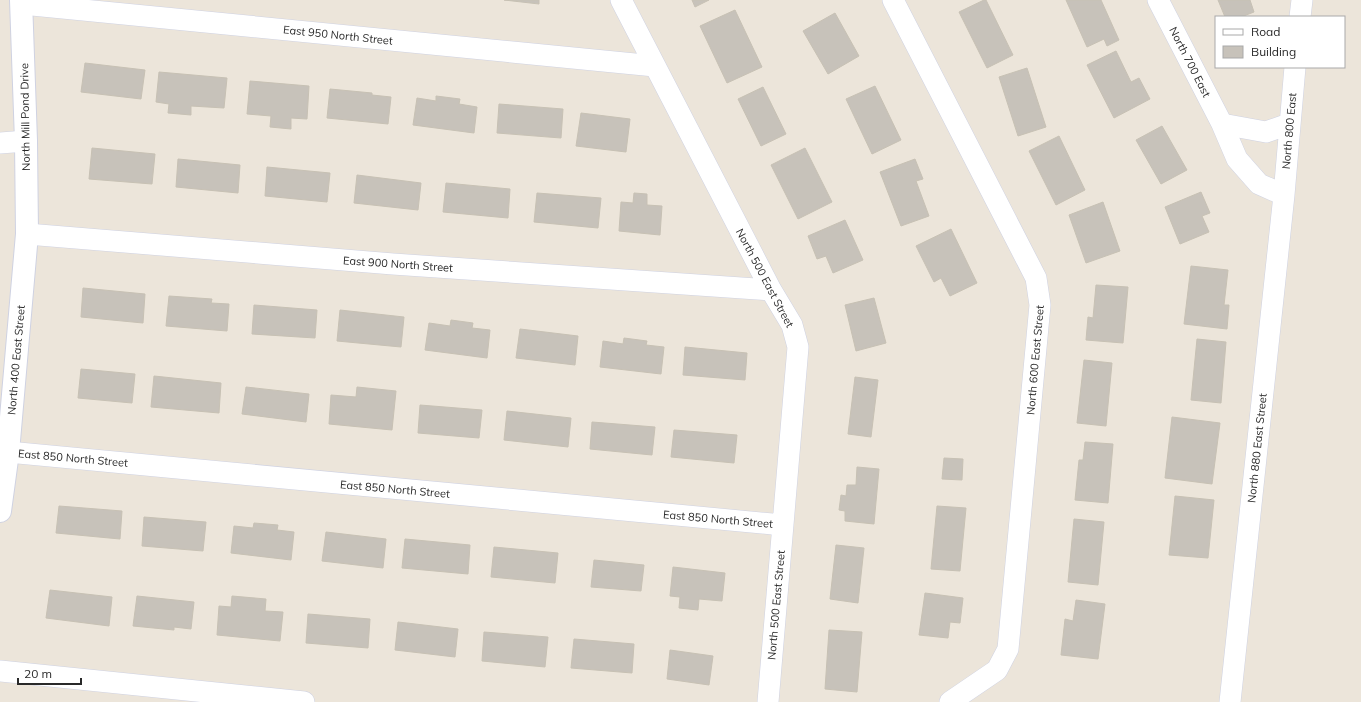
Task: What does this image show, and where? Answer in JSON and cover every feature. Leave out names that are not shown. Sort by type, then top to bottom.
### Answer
[{"type":"main road","name":"North Mill Pond Drive","points":[[21,2],[26,141],[27,234]]},
{"type":"main road","name":"North 400 East Street","points":[[0,511],[8,452],[27,234]]},
{"type":"street","name":"North 500 East Street","points":[[621,0],[771,290],[792,325],[798,347],[768,702]]},
{"type":"street","name":"North 600 East Street","points":[[893,0],[1036,278],[1040,305],[1008,648],[997,670],[950,702]]},
{"type":"street","name":"North 700 East","points":[[1158,0],[1222,124],[1237,159],[1258,184],[1284,195]]},
{"type":"street","points":[[1300,16],[1302,0]]},
{"type":"street","name":"East 950 North Street","points":[[21,2],[655,66]]},
{"type":"street","name":"North 800 East","points":[[1284,195],[1295,68]]},
{"type":"street","points":[[1222,124],[1266,132],[1289,124]]},
{"type":"street","points":[[0,143],[26,141]]},
{"type":"street","name":"North 880 East Street","points":[[1230,702],[1284,195]]},
{"type":"street","name":"East 900 North Street","points":[[27,234],[401,264],[771,290]]},
{"type":"street","name":"East 850 North Street","points":[[8,452],[783,525]]},
{"type":"street","points":[[0,671],[304,702]]},
{"type":"building","points":[[504,0],[539,0],[539,4]]},
{"type":"building","points":[[692,0],[709,0],[695,7]]},
{"type":"building","points":[[986,0],[1013,55],[987,68],[959,12]]},
{"type":"building","points":[[1066,0],[1101,0],[1119,40],[1107,46],[1104,39],[1087,47]]},
{"type":"building","points":[[1218,0],[1250,0],[1254,12],[1244,16],[1225,16]]},
{"type":"building","points":[[735,10],[762,67],[727,83],[700,26]]},
{"type":"building","points":[[835,13],[859,56],[828,74],[803,31]]},
{"type":"building","points":[[1116,51],[1131,82],[1139,78],[1150,99],[1114,118],[1087,65]]},
{"type":"building","points":[[85,63],[145,70],[141,99],[81,92]]},
{"type":"building","points":[[1027,68],[1046,127],[1018,136],[999,77]]},
{"type":"building","points":[[159,72],[227,78],[224,108],[191,106],[191,115],[168,113],[169,104],[156,102]]},
{"type":"building","points":[[250,81],[309,86],[307,119],[291,118],[291,129],[270,127],[271,116],[247,114]]},
{"type":"building","points":[[875,86],[901,140],[872,154],[846,99]]},
{"type":"building","points":[[763,87],[786,134],[761,146],[738,99]]},
{"type":"building","points":[[330,89],[372,93],[372,95],[391,97],[388,124],[327,118]]},
{"type":"building","points":[[436,96],[460,99],[459,104],[477,107],[474,133],[413,125],[417,98],[436,101]]},
{"type":"building","points":[[499,104],[563,109],[561,138],[497,133]]},
{"type":"building","points":[[581,113],[630,119],[626,152],[576,146]]},
{"type":"building","points":[[1162,126],[1187,170],[1161,184],[1136,140]]},
{"type":"building","points":[[1059,136],[1085,190],[1056,205],[1029,151]]},
{"type":"building","points":[[92,148],[155,154],[152,184],[89,179]]},
{"type":"building","points":[[805,148],[832,202],[798,219],[771,165]]},
{"type":"building","points":[[178,159],[240,165],[238,193],[176,187]]},
{"type":"building","points":[[915,159],[923,179],[916,181],[929,216],[901,226],[880,172]]},
{"type":"building","points":[[267,167],[330,173],[327,202],[265,196]]},
{"type":"building","points":[[357,175],[421,183],[418,210],[354,203]]},
{"type":"building","points":[[446,183],[510,189],[508,218],[443,212]]},
{"type":"building","points":[[1201,192],[1210,213],[1202,216],[1209,232],[1180,244],[1165,207]]},
{"type":"building","points":[[537,193],[601,198],[598,228],[534,222]]},
{"type":"building","points":[[634,193],[647,194],[647,205],[662,206],[660,235],[619,231],[621,202],[633,203]]},
{"type":"building","points":[[1103,202],[1120,251],[1086,263],[1069,215]]},
{"type":"building","points":[[845,220],[863,260],[833,273],[826,256],[817,259],[808,236]]},
{"type":"building","points":[[951,229],[977,283],[950,296],[941,278],[934,282],[916,246]]},
{"type":"building","points":[[1191,266],[1228,270],[1224,305],[1229,305],[1227,329],[1184,324]]},
{"type":"building","points":[[1096,285],[1128,287],[1123,343],[1086,340],[1088,317],[1093,318]]},
{"type":"building","points":[[83,288],[145,294],[143,323],[81,317]]},
{"type":"building","points":[[169,296],[212,299],[211,303],[229,304],[227,331],[166,326]]},
{"type":"building","points":[[874,298],[886,343],[856,351],[845,305]]},
{"type":"building","points":[[254,305],[317,310],[315,338],[252,334]]},
{"type":"building","points":[[340,310],[404,317],[401,347],[337,341]]},
{"type":"building","points":[[451,320],[473,323],[472,328],[490,330],[487,358],[425,350],[429,323],[450,326]]},
{"type":"building","points":[[520,329],[578,336],[575,365],[516,358]]},
{"type":"building","points":[[624,338],[647,341],[646,345],[664,347],[661,374],[600,367],[603,341],[623,344]]},
{"type":"building","points":[[1197,339],[1226,342],[1221,403],[1191,400]]},
{"type":"building","points":[[685,347],[747,353],[745,380],[683,375]]},
{"type":"building","points":[[1084,360],[1112,363],[1106,426],[1077,423]]},
{"type":"building","points":[[81,369],[135,374],[132,403],[78,398]]},
{"type":"building","points":[[154,376],[221,383],[219,413],[151,407]]},
{"type":"building","points":[[855,377],[878,380],[871,437],[848,434]]},
{"type":"building","points":[[246,387],[309,394],[306,422],[242,414]]},
{"type":"building","points":[[357,387],[396,391],[392,430],[329,424],[331,395],[356,397]]},
{"type":"building","points":[[420,405],[482,410],[479,438],[418,433]]},
{"type":"building","points":[[507,411],[571,418],[568,447],[504,440]]},
{"type":"building","points":[[1172,417],[1220,423],[1212,484],[1165,478]]},
{"type":"building","points":[[592,422],[655,427],[652,455],[590,449]]},
{"type":"building","points":[[674,430],[737,435],[734,463],[671,457]]},
{"type":"building","points":[[1085,442],[1113,444],[1108,503],[1075,500],[1079,460],[1083,460]]},
{"type":"building","points":[[944,458],[963,459],[962,480],[942,479]]},
{"type":"building","points":[[857,467],[879,469],[874,524],[845,521],[845,511],[839,510],[841,495],[846,496],[847,485],[856,485]]},
{"type":"building","points":[[1175,496],[1214,500],[1208,558],[1169,555]]},
{"type":"building","points":[[59,506],[122,511],[120,539],[56,533]]},
{"type":"building","points":[[937,506],[966,508],[960,571],[931,569]]},
{"type":"building","points":[[144,517],[206,522],[203,551],[142,546]]},
{"type":"building","points":[[1074,519],[1104,522],[1098,585],[1068,582]]},
{"type":"building","points":[[254,523],[278,525],[277,530],[294,532],[291,560],[231,553],[234,526],[253,528]]},
{"type":"building","points":[[326,532],[386,539],[383,568],[322,561]]},
{"type":"building","points":[[405,539],[470,545],[468,574],[402,568]]},
{"type":"building","points":[[836,545],[864,548],[858,603],[830,599]]},
{"type":"building","points":[[494,547],[558,553],[555,583],[491,577]]},
{"type":"building","points":[[594,560],[644,565],[641,591],[591,587]]},
{"type":"building","points":[[673,567],[725,573],[722,601],[699,599],[698,610],[679,608],[680,597],[670,596]]},
{"type":"building","points":[[50,590],[112,597],[109,626],[46,618]]},
{"type":"building","points":[[925,593],[963,598],[960,623],[950,622],[948,638],[919,635]]},
{"type":"building","points":[[137,596],[194,602],[191,629],[174,627],[174,630],[133,626]]},
{"type":"building","points":[[232,596],[266,599],[265,611],[283,612],[280,641],[217,635],[219,606],[231,607]]},
{"type":"building","points":[[1076,600],[1105,604],[1098,659],[1061,655],[1065,619],[1073,621]]},
{"type":"building","points":[[308,614],[370,619],[368,648],[306,643]]},
{"type":"building","points":[[398,622],[458,629],[455,657],[395,650]]},
{"type":"building","points":[[829,630],[862,632],[857,692],[825,689]]},
{"type":"building","points":[[484,632],[548,637],[545,667],[482,661]]},
{"type":"building","points":[[574,639],[634,644],[632,673],[571,668]]},
{"type":"building","points":[[670,650],[713,656],[709,685],[667,679]]}]
